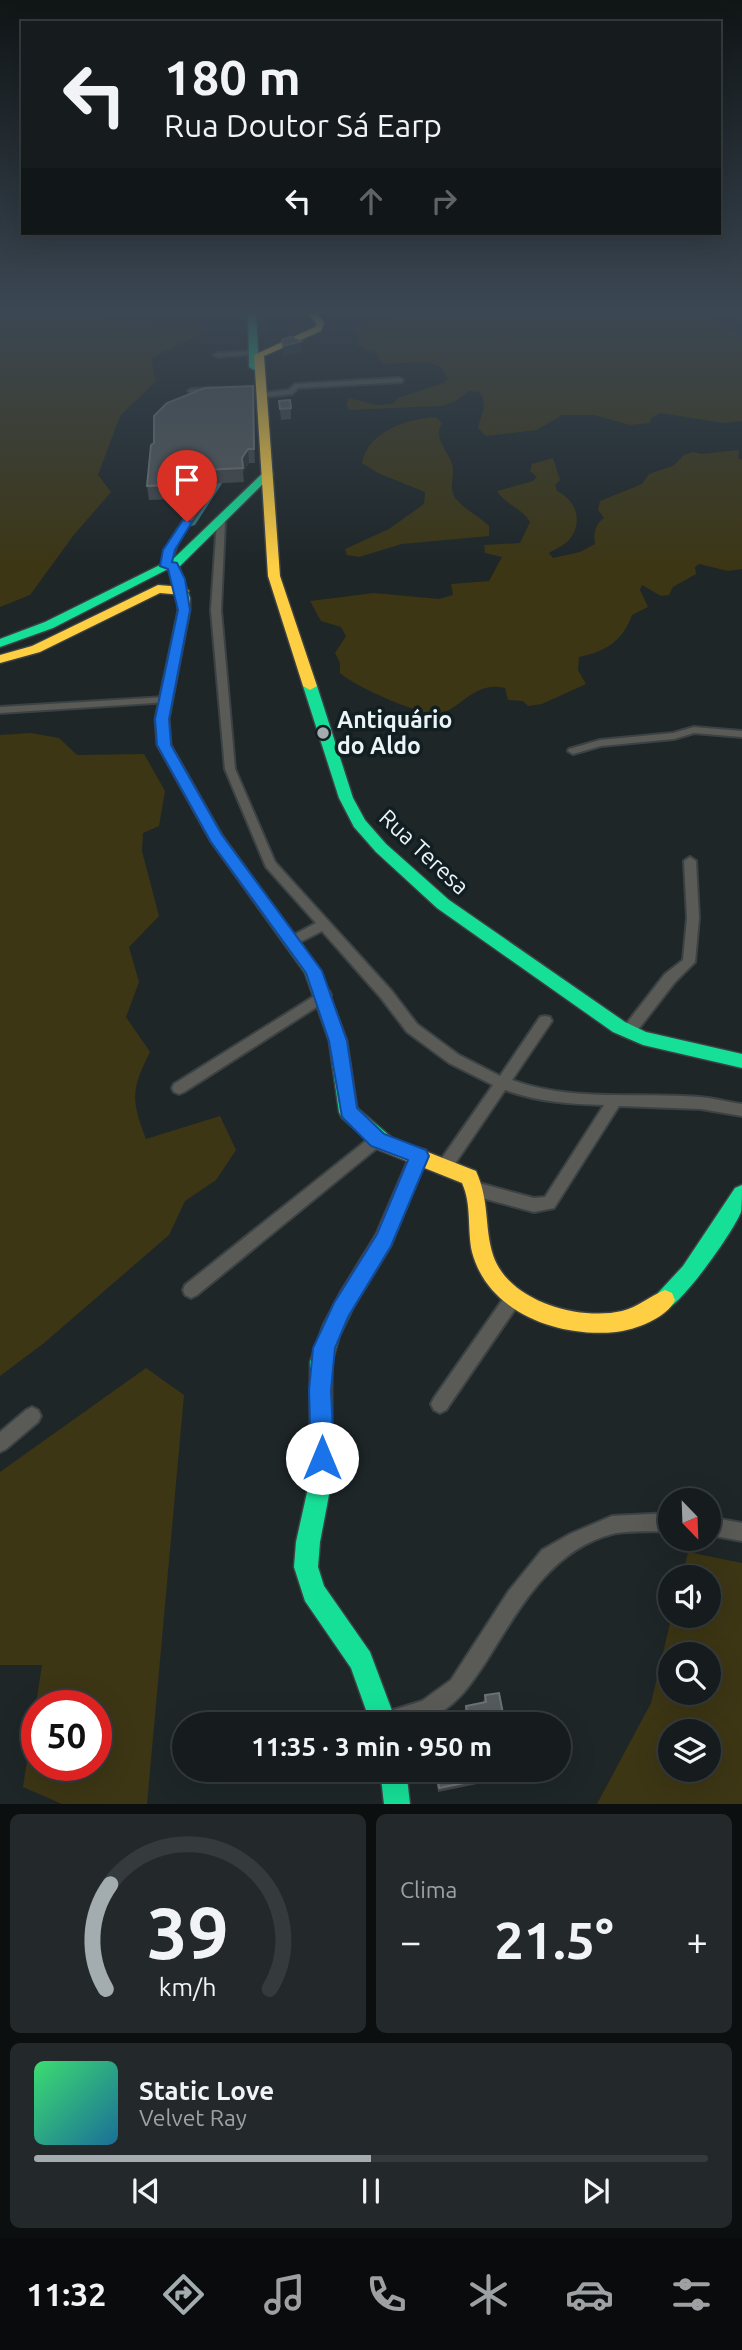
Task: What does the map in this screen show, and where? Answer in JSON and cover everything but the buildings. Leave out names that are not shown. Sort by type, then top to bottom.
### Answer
[{"type":"main road","name":"Rua Teresa","points":[[258,398],[274,576],[346,798],[359,823],[381,848],[443,904],[550,981],[628,1032],[681,1048],[742,1061]]},
{"type":"main road","points":[[0,659],[36,649],[158,589],[175,576],[264,470]]},
{"type":"main road","points":[[0,643],[175,576]]},
{"type":"main road","points":[[175,576],[184,610],[161,732],[183,782],[216,838],[313,971],[324,995],[338,1041],[348,1112],[377,1140],[419,1156],[450,1160],[468,1177],[475,1189],[483,1257],[495,1279],[514,1297],[543,1313],[582,1324],[622,1325],[642,1317],[668,1298],[691,1273],[742,1194]]},
{"type":"main road","points":[[381,1712],[368,1672],[341,1628],[317,1597],[305,1564],[321,1479],[323,1436],[320,1390],[324,1348],[341,1310],[384,1240],[419,1156]]},
{"type":"main road","points":[[394,1782],[397,1804]]},
{"type":"street","points":[[175,576],[174,541],[200,503]]},
{"type":"street","points":[[221,521],[216,610],[230,769],[270,864],[412,1028],[454,1059],[531,1093],[563,1098],[701,1103],[742,1110]]},
{"type":"street","points":[[0,710],[165,700]]},
{"type":"street","points":[[573,751],[600,743],[674,736],[694,730],[742,734]]},
{"type":"street","points":[[628,1032],[670,978],[689,961],[693,918],[690,861]]},
{"type":"street","points":[[292,941],[325,925]]},
{"type":"street","points":[[179,1088],[324,995]]},
{"type":"street","points":[[450,1160],[545,1021]]},
{"type":"street","points":[[475,1189],[541,1206],[549,1203],[612,1105]]},
{"type":"street","points":[[191,1290],[377,1140]]},
{"type":"street","points":[[440,1404],[514,1297]]},
{"type":"street","points":[[0,1443],[32,1416]]},
{"type":"street","points":[[419,1712],[428,1709],[458,1687],[515,1599],[549,1557],[576,1540],[612,1525],[658,1523]]},
{"type":"street","points":[[721,1528],[742,1532]]},
{"type":"shaded area","points":[[0,398],[138,398],[120,416],[98,475],[111,492],[73,536],[30,595],[0,607]]},
{"type":"shaded area","points":[[350,398],[376,405],[393,404],[398,398],[460,398],[441,406],[349,410],[346,404]]},
{"type":"shaded area","points":[[482,398],[742,398],[742,421],[724,423],[660,413],[651,418],[650,423],[630,425],[594,415],[562,415],[537,430],[486,436],[478,428]]},
{"type":"shaded area","points":[[436,417],[442,423],[440,439],[452,464],[454,497],[489,526],[489,536],[402,544],[359,557],[347,555],[345,549],[389,529],[424,504],[425,492],[378,473],[362,463],[366,452],[380,435],[390,429]]},
{"type":"shaded area","points":[[739,450],[738,458],[742,460],[742,569],[728,571],[699,564],[695,567],[696,574],[673,587],[669,595],[661,596],[642,585],[640,590],[648,607],[632,615],[624,632],[612,644],[579,657],[578,670],[586,684],[542,704],[528,706],[523,701],[508,700],[505,688],[484,689],[436,714],[386,698],[340,673],[340,663],[335,653],[346,636],[341,627],[321,621],[310,601],[374,593],[439,599],[453,595],[451,584],[489,581],[502,557],[485,553],[484,545],[520,543],[530,522],[497,491],[533,481],[537,477],[530,471],[532,464],[553,458],[560,480],[555,485],[557,491],[569,500],[576,512],[574,533],[567,542],[549,553],[553,558],[580,552],[595,544],[595,530],[604,518],[598,510],[600,501],[642,484],[649,474],[673,466],[684,455],[693,452],[701,454]]},
{"type":"shaded area","points":[[31,733],[59,738],[77,755],[144,754],[165,791],[159,826],[143,833],[142,851],[159,916],[129,947],[139,982],[126,1017],[150,1052],[136,1086],[136,1104],[146,1139],[220,1116],[236,1150],[216,1180],[185,1201],[169,1235],[44,1343],[0,1376],[0,735]]},
{"type":"shaded area","points":[[146,1368],[184,1395],[147,1804],[62,1804],[23,1787],[24,1781],[112,1781],[112,1690],[38,1690],[42,1665],[0,1665],[0,1472]]},
{"type":"shaded area","points":[[688,1552],[742,1563],[742,1804],[597,1804],[651,1703],[658,1674],[658,1705],[721,1705],[721,1642],[666,1642],[669,1628],[721,1628],[721,1565],[685,1565]]},
{"type":"waterway","points":[[189,525],[217,482]]},
{"type":"waterway","points":[[181,569],[184,573]]},
{"type":"traffic: fast","points":[[268,474],[173,566],[184,598],[184,610],[162,719],[164,745],[216,838],[313,971],[338,1041],[348,1112],[384,1143]]},
{"type":"traffic: fast","points":[[0,643],[49,625],[166,566]]},
{"type":"traffic: fast","points":[[310,686],[346,798],[359,823],[381,848],[443,904],[619,1027],[643,1038],[742,1061]]},
{"type":"traffic: fast","points":[[665,1300],[690,1273],[742,1194]]},
{"type":"traffic: fast","points":[[348,1298],[330,1332],[321,1362],[321,1479],[308,1542],[306,1567],[314,1592],[361,1661],[380,1712]]},
{"type":"traffic: fast","points":[[394,1782],[397,1804]]},
{"type":"traffic: slow","points":[[262,398],[274,576],[310,686]]},
{"type":"traffic: slow","points":[[0,659],[36,649],[158,589],[183,591]]},
{"type":"traffic: slow","points":[[384,1143],[469,1177],[477,1199],[481,1243],[487,1265],[502,1286],[521,1302],[544,1314],[569,1322],[595,1324],[621,1322],[645,1314],[665,1300]]},
{"type":"traffic: jam","points":[[348,1298],[384,1240],[419,1156]]},
{"type":"place","name":"Antiquário do Aldo","points":[[323,733]]},
{"type":"route","points":[[187,522],[169,550],[166,566],[173,566],[179,579],[184,610],[176,663],[162,719],[164,745],[216,838],[313,971],[324,995],[338,1041],[348,1112],[359,1126],[377,1140],[419,1156],[384,1240],[341,1310],[324,1348],[320,1390],[322,1458]]}]
